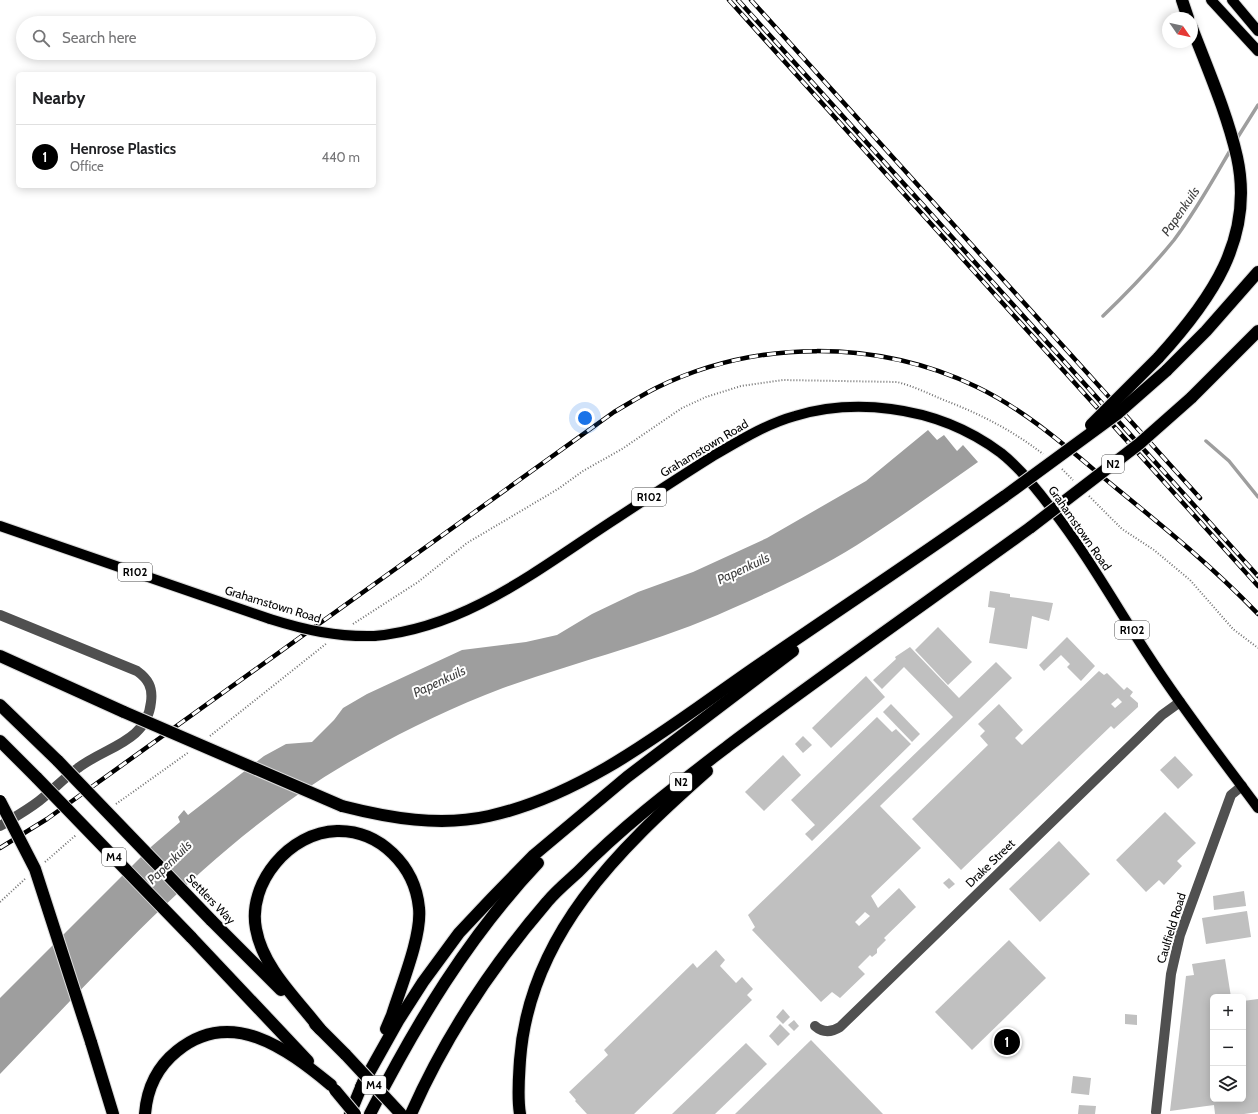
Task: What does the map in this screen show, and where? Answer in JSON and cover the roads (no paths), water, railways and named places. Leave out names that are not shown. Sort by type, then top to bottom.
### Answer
[{"type":"highway","points":[[1182,0],[1186,12]]},
{"type":"highway","points":[[1053,462],[1158,358],[1179,335],[1217,282],[1236,237],[1240,214],[1240,176],[1237,158],[1216,92],[1198,44]]},
{"type":"highway","points":[[361,1087],[398,1021],[459,933],[534,855],[627,777],[695,724],[901,570],[1053,462],[1117,414],[1166,371],[1206,331],[1258,272]]},
{"type":"highway","name":"N2","points":[[411,1114],[425,1082],[452,1033],[505,954],[548,901],[600,849],[660,797],[780,707],[1031,527],[1139,444],[1191,398],[1258,330]]},
{"type":"highway","points":[[0,656],[124,712],[342,806],[390,817],[458,820],[488,816],[550,797],[580,783],[618,760],[901,570]]},
{"type":"highway","name":"Settlers Way","points":[[0,705],[58,761],[211,920],[346,1055],[401,1114]]},
{"type":"highway","points":[[520,1114],[519,1080],[526,1018],[535,983],[565,924],[610,865],[644,828],[780,707]]},
{"type":"highway","name":"M4","points":[[0,741],[191,937],[333,1087],[355,1114]]},
{"type":"highway","points":[[0,801],[35,869],[113,1114]]},
{"type":"highway","points":[[370,1114],[397,1060],[433,998],[470,946],[515,888],[579,818]]},
{"type":"highway","points":[[320,1029],[268,961],[256,928],[255,909],[260,886],[289,849],[317,834],[336,831],[352,832],[378,842],[401,861],[416,889],[420,908],[419,926],[414,946],[392,1015],[350,1114]]},
{"type":"highway","points":[[145,1114],[150,1086],[168,1058],[190,1041],[211,1033],[223,1031],[236,1032],[259,1038],[305,1064],[333,1087]]},
{"type":"main road","points":[[1211,0],[1235,28],[1258,51]]},
{"type":"main road","points":[[1232,0],[1258,31]]},
{"type":"main road","name":"Grahamstown Road","points":[[0,526],[270,619],[304,629],[334,635],[374,636],[421,629],[466,612],[507,590],[738,441],[761,429],[794,416],[821,411],[857,407],[905,411],[937,419],[977,437],[1003,455],[1040,494],[1066,527],[1180,702],[1258,808]]},
{"type":"lane","points":[[0,614],[137,671],[148,681],[152,698],[149,713],[138,732],[126,741],[86,762],[39,801],[0,826]]},
{"type":"lane","name":"Drake Street","points":[[815,1026],[825,1031],[833,1030],[840,1026],[1162,714],[1180,702]]},
{"type":"lane","name":"Caulfield Road","points":[[1156,1112],[1171,974],[1180,935],[1231,795],[1242,786]]},
{"type":"water","points":[[928,430],[937,440],[944,435],[957,451],[963,445],[978,462],[857,545],[779,587],[703,621],[647,641],[532,678],[467,702],[415,726],[365,753],[313,785],[263,820],[216,859],[171,900],[127,942],[0,1074],[0,998],[152,846],[180,822],[178,817],[184,810],[188,815],[264,756],[286,744],[312,742],[334,720],[343,708],[367,694],[462,650],[526,642],[557,635],[592,614],[638,592],[693,572],[767,538],[866,481]]},
{"type":"waterway","name":"Papenkuils","points":[[1236,140],[1258,105]]},
{"type":"waterway","name":"Papenkuils","points":[[1103,316],[1140,279],[1174,240],[1197,207],[1231,149]]},
{"type":"waterway","points":[[1206,441],[1229,461],[1258,497]]},
{"type":"railway","points":[[729,0],[1258,586]]},
{"type":"railway","points":[[738,0],[1258,576]]},
{"type":"railway","points":[[751,0],[1200,498]]},
{"type":"railway","points":[[0,848],[47,819],[614,412],[656,388],[694,372],[734,360],[775,353],[816,351],[858,353],[899,360],[939,371],[977,387],[1014,408],[1050,433],[1189,549],[1258,614]]},
{"type":"place","name":"Henrose Plastics","points":[[1007,1042]]}]
